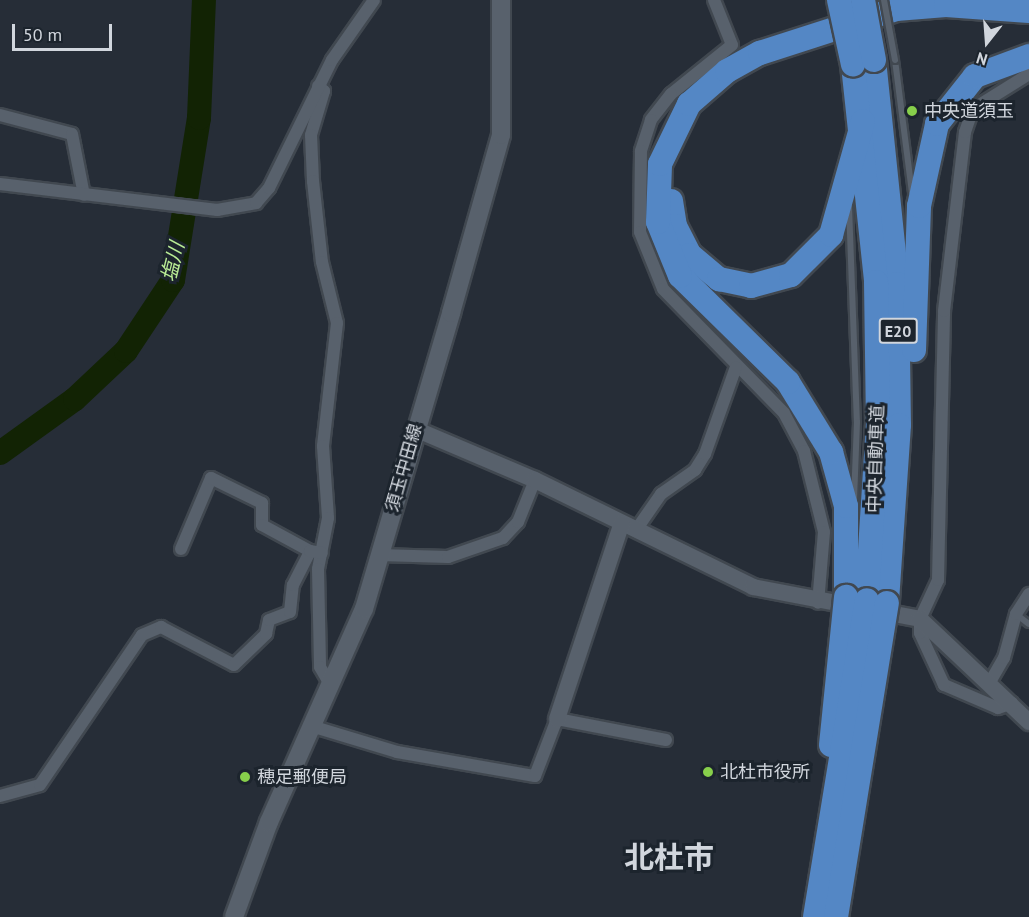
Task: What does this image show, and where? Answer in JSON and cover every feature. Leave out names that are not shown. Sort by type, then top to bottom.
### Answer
[{"type":"highway","name":"中央自動車道","points":[[839,0],[874,62],[862,121],[878,358],[867,600]]},
{"type":"highway","name":"中央自動車道","points":[[822,914],[867,600],[899,425],[896,273],[874,62],[863,0]]},
{"type":"highway","points":[[867,600],[847,528],[839,474],[804,403],[697,296],[671,259],[656,201],[666,144],[676,122],[705,89],[727,71],[790,41],[896,9],[946,4],[1029,11]]},
{"type":"highway","points":[[862,121],[848,188],[831,235],[812,259],[791,275],[751,286],[719,279],[690,255],[675,226],[671,203],[679,152],[700,116],[715,98],[763,67],[897,23],[967,18],[1029,24]]},
{"type":"highway","points":[[899,425],[914,362],[917,239],[925,170],[946,107],[975,76],[1029,56]]},
{"type":"main road","name":"須玉中田線","points":[[234,917],[311,726],[364,609],[501,135],[501,0]]},
{"type":"street","points":[[0,184],[100,198],[217,210],[238,210],[269,188],[318,86],[374,0]]},
{"type":"street","points":[[714,0],[732,45],[671,94],[651,120],[641,151],[640,232],[663,289],[736,367],[784,413],[816,485],[824,532],[818,603]]},
{"type":"street","points":[[1012,703],[998,708],[944,685],[920,633],[920,619],[938,580],[944,310],[965,132],[973,109],[1029,74]]},
{"type":"street","points":[[0,796],[40,785],[151,630],[161,627],[234,665],[266,634],[269,620],[290,612],[293,585],[316,552],[328,518],[323,446],[337,323],[322,262],[313,181],[311,135],[324,91],[318,86]]},
{"type":"street","points":[[0,115],[72,134],[84,195]]},
{"type":"street","points":[[311,726],[397,752],[536,776],[629,527],[661,494],[691,474],[705,454],[736,367]]},
{"type":"street","points":[[415,429],[535,480],[753,587],[818,603],[920,619],[990,682],[1029,722]]},
{"type":"street","points":[[181,549],[211,478],[262,503],[262,525],[316,552]]},
{"type":"street","points":[[379,555],[448,557],[503,538],[518,522],[535,480]]},
{"type":"street","points":[[316,552],[320,666],[330,684]]},
{"type":"street","points":[[990,682],[1004,658],[1016,614],[1029,594]]},
{"type":"street","points":[[557,719],[666,740]]},
{"type":"lane","points":[[884,0],[874,62],[917,239]]},
{"type":"lane","points":[[847,528],[857,422],[848,188]]},
{"type":"lane","points":[[1016,614],[1029,624]]},
{"type":"lane","points":[[240,899],[246,917]]},
{"type":"waterway","name":"塩川","points":[[0,453],[75,399],[126,351],[173,280],[199,118],[204,0]]},
{"type":"place","name":"中央道須玉","points":[[912,111]]},
{"type":"place","name":"北杜市役所","points":[[708,772]]},
{"type":"place","name":"穂足郵便局","points":[[245,777]]},
{"type":"district","name":"北杜市","points":[[669,857]]}]
